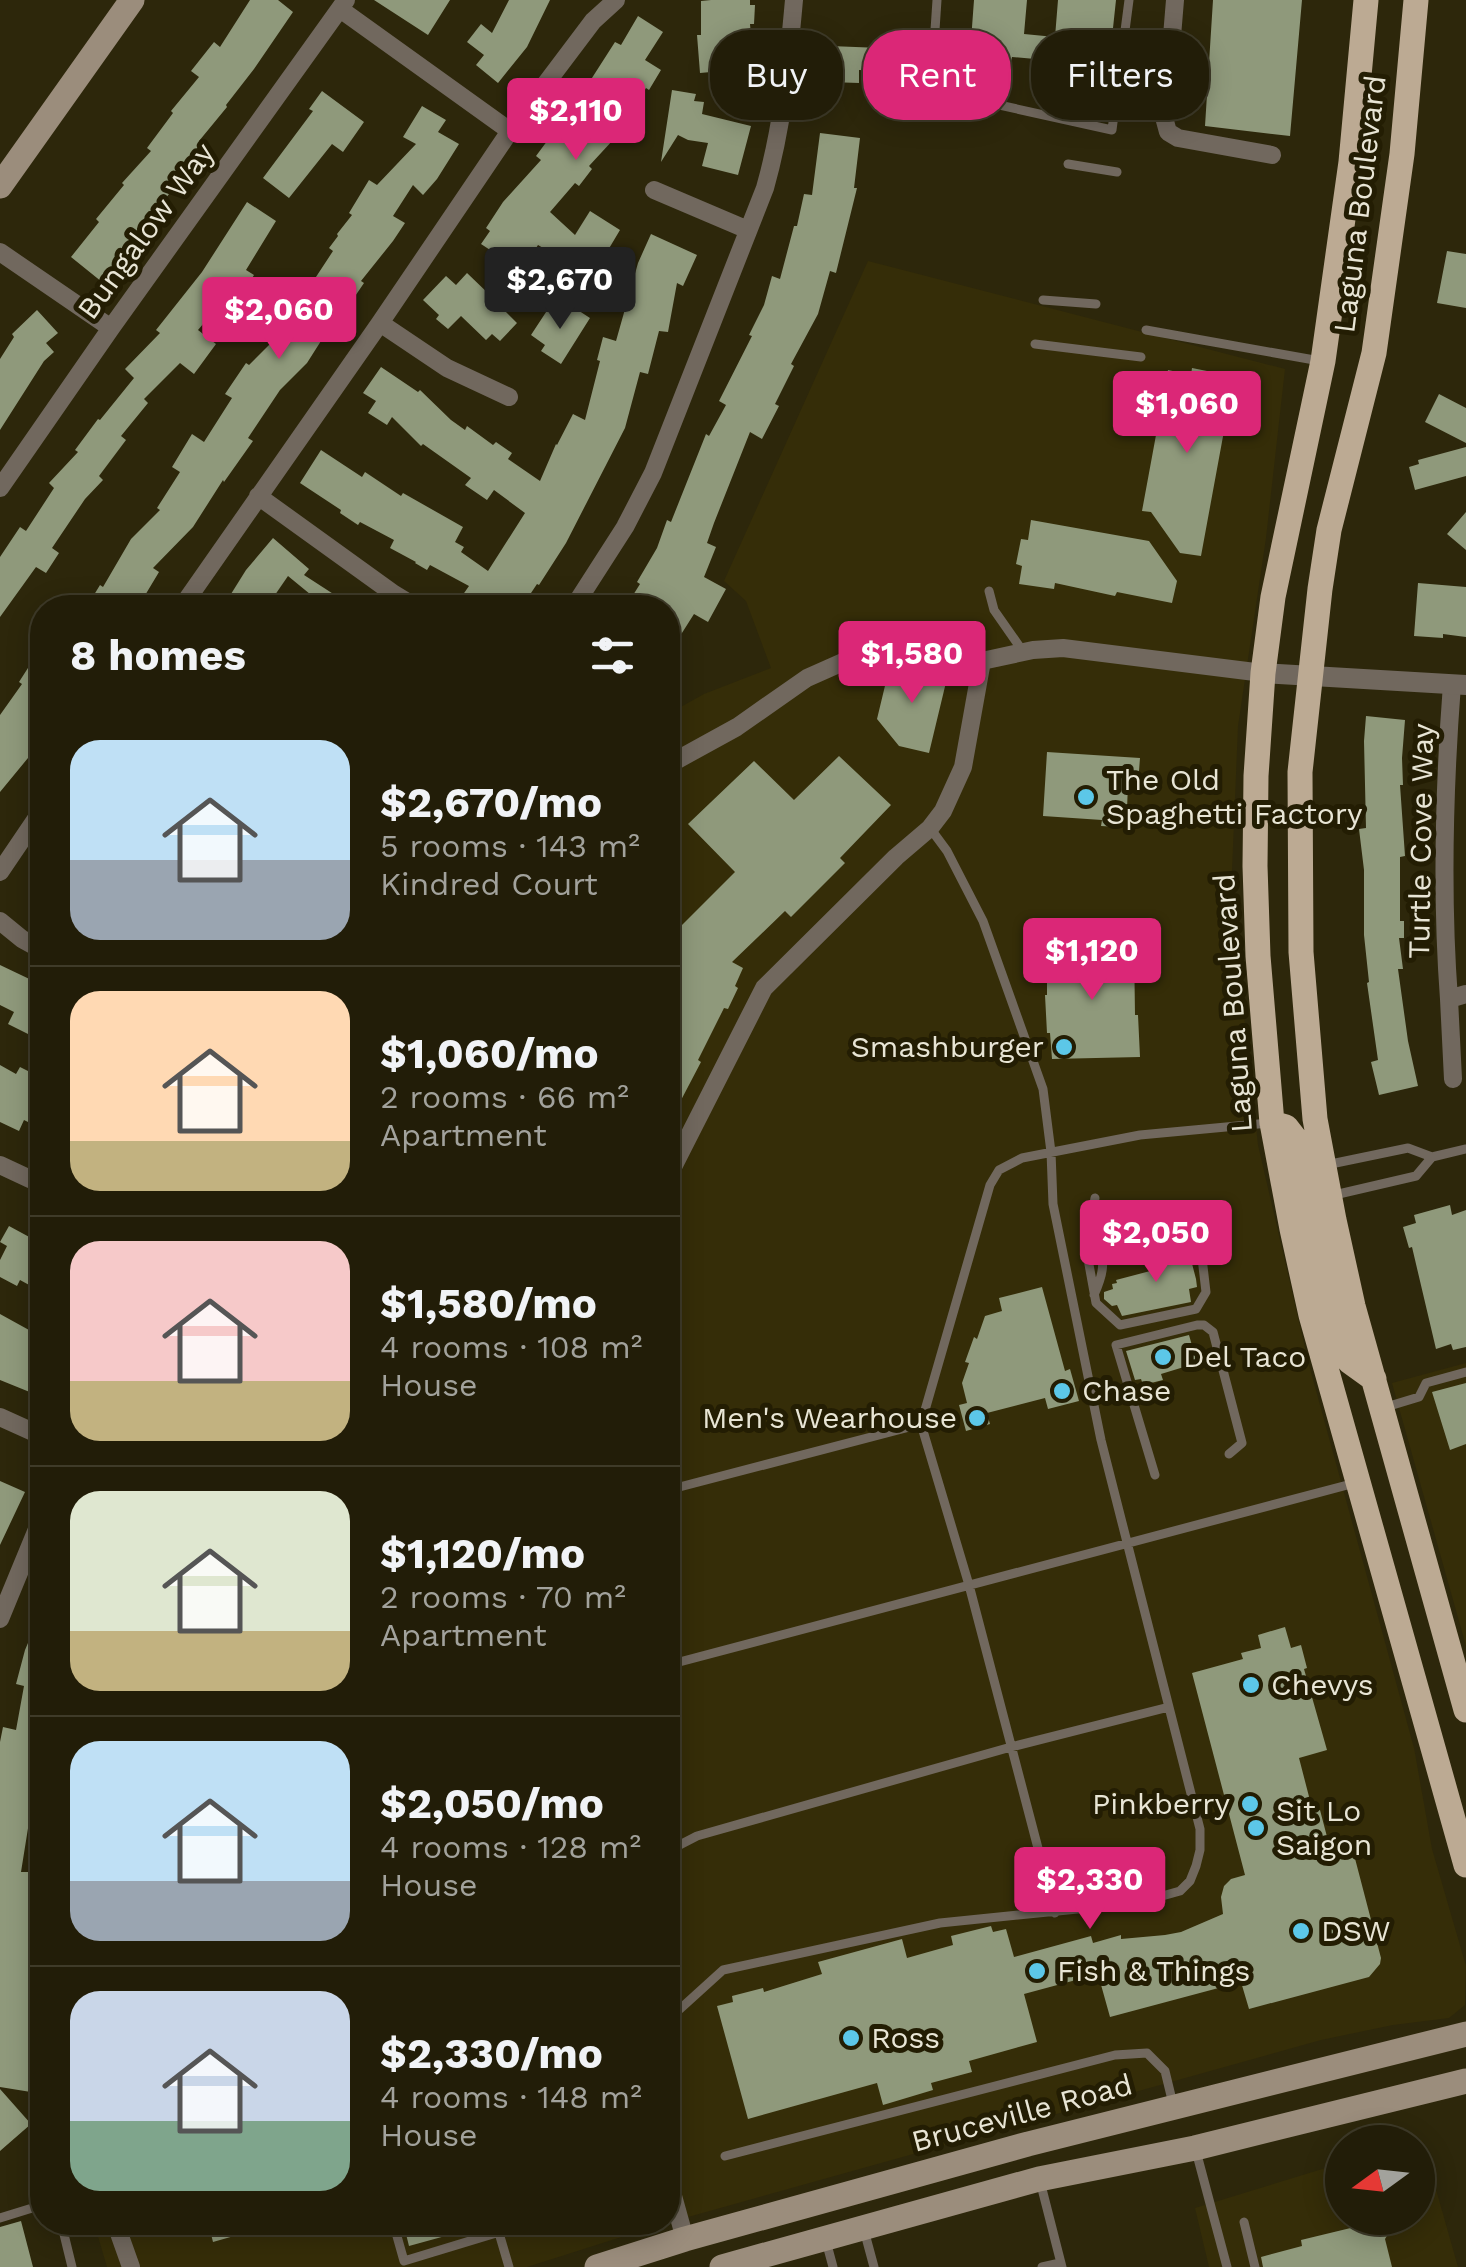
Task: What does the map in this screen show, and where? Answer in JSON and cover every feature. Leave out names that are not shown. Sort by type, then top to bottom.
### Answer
[{"type":"main road","points":[[0,186],[132,0]]},
{"type":"main road","name":"Laguna Boulevard","points":[[1366,0],[1351,162],[1323,361],[1273,597],[1263,673],[1254,866],[1258,956],[1272,1123],[1311,1315],[1466,1865]]},
{"type":"main road","name":"Laguna Boulevard","points":[[1416,0],[1402,154],[1374,353],[1330,530],[1320,589],[1300,772],[1301,952],[1315,1119],[1329,1196],[1382,1408],[1458,1651],[1466,1710]]},
{"type":"main road","points":[[1272,1123],[1286,1127],[1300,1145],[1328,1290],[1349,1362],[1374,1379]]},
{"type":"main road","name":"Bruceville Road","points":[[598,2267],[685,2239],[1174,2106],[1466,2034]]},
{"type":"main road","points":[[722,2267],[1039,2179],[1195,2148],[1466,2081]]},
{"type":"main road","points":[[664,2267],[676,2258],[685,2239]]},
{"type":"street","points":[[190,595],[510,131],[593,21],[616,0]]},
{"type":"street","points":[[581,595],[625,527],[653,472],[765,188],[786,98],[794,0]]},
{"type":"street","points":[[1175,0],[1164,121],[1168,132],[1178,138],[1272,155]]},
{"type":"street","points":[[343,4],[510,131]]},
{"type":"street","name":"Bungalow Way","points":[[0,488],[343,4]]},
{"type":"street","points":[[654,190],[748,230]]},
{"type":"street","points":[[0,252],[110,328]]},
{"type":"street","points":[[380,323],[446,368],[509,397]]},
{"type":"street","points":[[258,496],[396,595]]},
{"type":"street","points":[[680,757],[737,726],[807,678],[852,658],[902,650],[982,660],[1063,648],[1263,673],[1459,684]]},
{"type":"street","points":[[680,1153],[764,988],[930,828],[951,797],[963,767],[982,660]]},
{"type":"street","name":"Turtle Cove Way","points":[[1452,1079],[1457,996],[1444,934],[1443,849],[1446,765],[1459,684]]},
{"type":"street","points":[[0,872],[30,828]]},
{"type":"street","points":[[0,921],[30,943]]},
{"type":"street","points":[[0,1165],[30,1179]]},
{"type":"street","points":[[0,1416],[30,1430]]},
{"type":"street","points":[[0,1619],[30,1546]]},
{"type":"street","points":[[680,2221],[685,2239]]},
{"type":"street","points":[[119,2235],[130,2267]]},
{"type":"lane","points":[[937,0],[931,90],[1112,130],[1129,0]]},
{"type":"lane","points":[[1068,164],[1117,172]]},
{"type":"lane","points":[[1043,300],[1096,304]]},
{"type":"lane","points":[[1146,330],[1323,361]]},
{"type":"lane","points":[[1035,344],[1141,357]]},
{"type":"lane","points":[[989,591],[994,610],[1024,652]]},
{"type":"lane","points":[[680,2009],[723,1970],[940,1923],[1138,1904],[1180,1891],[1190,1881],[1200,1850],[1200,1830],[1101,1440],[1054,1204],[1044,1089],[983,921],[947,851],[930,828]]},
{"type":"lane","points":[[1055,1913],[969,1586],[921,1424],[990,1185],[998,1170],[1022,1158],[1140,1136],[1272,1123]]},
{"type":"lane","points":[[1324,1166],[1408,1148],[1432,1157],[1466,1149]]},
{"type":"lane","points":[[1329,1196],[1416,1176],[1432,1157]]},
{"type":"lane","points":[[1095,1198],[1086,1248],[1094,1295],[1096,1303],[1120,1326],[1196,1309],[1206,1292],[1202,1258],[1194,1244],[1180,1237]]},
{"type":"lane","points":[[1155,1475],[1116,1345],[1197,1325],[1213,1332],[1242,1443],[1229,1454]]},
{"type":"lane","points":[[1382,1408],[1419,1398],[1426,1383],[1466,1372]]},
{"type":"lane","points":[[680,1487],[921,1424]]},
{"type":"lane","points":[[680,1662],[1358,1482]]},
{"type":"lane","points":[[680,1845],[697,1836],[1169,1707]]},
{"type":"lane","points":[[725,2156],[1115,2054],[1147,2053],[1165,2071],[1174,2106]]},
{"type":"lane","points":[[1195,2148],[1227,2267]]},
{"type":"lane","points":[[1039,2179],[1061,2265],[1042,2267]]},
{"type":"lane","points":[[0,2218],[30,2209]]},
{"type":"lane","points":[[1244,2222],[1255,2267]]},
{"type":"lane","points":[[863,2228],[874,2267]]},
{"type":"lane","points":[[64,2235],[72,2267]]},
{"type":"lane","points":[[397,2235],[404,2260],[493,2235]]},
{"type":"lane","points":[[501,2235],[509,2267]]},
{"type":"lane","points":[[825,2238],[833,2267]]},
{"type":"shaded area","points":[[868,261],[1285,369],[1266,538],[1238,726],[1231,895],[1258,1145],[1309,1365],[1414,1748],[1432,1849],[1466,1966],[1465,2005],[1449,2018],[1321,2040],[680,2219],[680,707],[771,668],[746,601],[724,581]]},
{"type":"shaded area","points":[[1466,1363],[1466,1646],[1392,1383]]},
{"type":"shaded area","points":[[1325,2168],[1325,2235],[1435,2235],[1435,2186],[1458,2267],[1209,2267],[1195,2208]]},
{"type":"shaded area","points":[[98,2235],[628,2235],[527,2267],[107,2267]]},
{"type":"building","points":[[250,0],[278,0],[293,12],[199,141],[166,191],[169,194],[102,282],[71,257],[99,222],[96,219],[122,183],[151,151],[147,148],[171,111],[199,77],[191,71],[214,42],[220,47]]},
{"type":"building","points":[[374,0],[450,0],[428,35]]},
{"type":"building","points":[[509,0],[550,0],[527,47],[498,83],[476,65],[484,55],[467,42],[481,24],[492,33]]},
{"type":"building","points":[[750,0],[750,5],[755,5],[751,30],[710,30],[710,72],[700,73],[697,35],[701,35],[701,1]]},
{"type":"building","points":[[974,0],[1027,0],[1024,34],[1031,35],[1031,59],[1012,57],[1011,62],[1011,30],[972,30]]},
{"type":"building","points":[[1058,0],[1116,0],[1113,30],[1056,30]]},
{"type":"building","points":[[1213,0],[1302,0],[1290,136],[1205,126],[1205,120],[1209,120]]},
{"type":"building","points":[[638,16],[663,32],[645,60],[661,70],[613,140],[589,166],[592,169],[579,186],[575,183],[550,212],[575,235],[590,211],[620,230],[592,277],[538,245],[522,271],[481,244],[490,231],[486,228],[503,202],[541,160],[536,156],[554,127],[574,106],[615,42],[621,45]]},
{"type":"building","points":[[843,47],[863,47],[859,83],[843,82]]},
{"type":"building","points":[[672,90],[696,94],[694,101],[704,102],[702,114],[710,116],[710,120],[751,126],[738,175],[702,166],[708,143],[678,135],[661,162]]},
{"type":"building","points":[[322,91],[364,122],[343,152],[332,144],[289,198],[263,178],[313,111],[309,109]]},
{"type":"building","points":[[422,106],[446,120],[438,132],[459,144],[423,195],[413,185],[393,216],[405,223],[307,363],[280,390],[248,438],[253,441],[193,527],[153,568],[159,572],[145,595],[94,595],[100,585],[103,587],[131,539],[160,510],[157,508],[180,472],[172,467],[192,434],[204,442],[232,398],[225,394],[246,363],[249,365],[276,338],[333,251],[329,248],[352,215],[349,213],[369,180],[377,185],[416,144],[403,137]]},
{"type":"building","points":[[820,133],[860,138],[857,188],[836,273],[830,271],[818,314],[791,364],[794,366],[775,404],[779,406],[762,439],[750,432],[707,543],[716,547],[704,577],[726,589],[708,622],[694,614],[680,636],[680,595],[633,595],[640,584],[637,582],[657,548],[667,520],[671,522],[706,434],[709,436],[726,405],[719,401],[752,336],[749,335],[764,305],[772,276],[780,279],[804,194],[812,195]]},
{"type":"building","points":[[247,202],[276,221],[246,270],[254,275],[241,296],[232,290],[198,330],[216,344],[194,374],[180,363],[144,399],[148,403],[121,436],[126,440],[99,476],[103,480],[52,548],[59,553],[46,573],[36,567],[0,617],[0,557],[20,527],[26,531],[54,488],[49,483],[78,452],[75,450],[98,419],[134,378],[125,369],[160,333],[156,330],[202,272]]},
{"type":"building","points":[[651,234],[697,255],[683,286],[677,283],[668,332],[659,331],[648,374],[640,372],[625,428],[566,543],[530,595],[463,595],[469,586],[430,565],[427,570],[390,548],[394,540],[360,522],[358,525],[300,483],[321,450],[362,477],[365,472],[401,496],[403,493],[463,527],[455,542],[464,547],[461,552],[488,571],[525,513],[494,490],[487,500],[465,485],[471,478],[421,446],[392,417],[387,425],[368,413],[376,401],[363,393],[381,367],[420,390],[465,430],[467,426],[512,453],[508,459],[540,481],[573,414],[585,420],[603,337],[616,341],[638,263]]},
{"type":"building","points":[[1447,251],[1466,254],[1466,308],[1437,303]]},
{"type":"building","points":[[467,273],[492,297],[503,285],[517,298],[505,311],[517,323],[500,341],[492,334],[486,340],[461,316],[448,329],[423,300],[446,276],[456,285]]},
{"type":"building","points":[[570,305],[590,318],[561,364],[541,351],[545,345],[531,335],[550,306],[563,315]]},
{"type":"building","points":[[37,310],[58,333],[46,343],[54,352],[44,361],[0,430],[0,359],[14,337],[12,334]]},
{"type":"building","points":[[1192,368],[1217,373],[1216,379],[1233,382],[1201,556],[1180,553],[1151,512],[1142,511],[1168,370],[1191,375]]},
{"type":"building","points":[[1439,394],[1466,408],[1466,443],[1425,422]]},
{"type":"building","points":[[1466,447],[1466,476],[1415,490],[1409,467],[1419,464],[1418,460]]},
{"type":"building","points":[[1466,512],[1466,550],[1447,534]]},
{"type":"building","points":[[1031,520],[1149,541],[1177,581],[1172,603],[1055,583],[1054,589],[1019,584],[1022,566],[1016,564],[1021,539],[1028,540]]},
{"type":"building","points":[[273,538],[309,569],[304,575],[335,595],[311,595],[288,576],[275,595],[233,595],[246,570]]},
{"type":"building","points":[[1418,583],[1466,587],[1466,637],[1414,636]]},
{"type":"building","points":[[30,665],[30,756],[0,792],[0,715],[22,684],[19,682]]},
{"type":"building","points":[[890,665],[948,674],[929,753],[899,746],[877,719]]},
{"type":"building","points":[[1366,716],[1405,720],[1400,785],[1405,856],[1400,857],[1400,921],[1404,921],[1404,938],[1399,938],[1403,969],[1398,969],[1418,1086],[1379,1095],[1371,1062],[1378,1060],[1367,983],[1359,829],[1366,828]]},
{"type":"building","name":"The Old Spaghetti Factory","points":[[1047,752],[1140,758],[1138,784],[1128,783],[1127,810],[1121,810],[1119,827],[1101,826],[1102,820],[1043,816]]},
{"type":"building","points":[[839,756],[891,805],[840,858],[845,863],[791,917],[785,911],[732,962],[743,968],[735,986],[738,988],[728,1009],[724,1008],[680,1102],[680,927],[735,872],[688,824],[754,761],[794,800]]},
{"type":"building","points":[[1134,944],[1140,1057],[1052,1059],[1045,995],[1047,950]]},
{"type":"building","points":[[0,965],[30,979],[30,1035],[8,1024],[14,1012],[0,1005]]},
{"type":"building","points":[[0,1065],[16,1074],[20,1067],[30,1072],[30,1123],[24,1120],[19,1131],[0,1122]]},
{"type":"building","points":[[1450,1205],[1452,1215],[1466,1210],[1466,1347],[1453,1350],[1451,1344],[1436,1349],[1412,1247],[1409,1248],[1403,1227],[1416,1223],[1414,1215]]},
{"type":"building","points":[[9,1226],[30,1237],[30,1285],[20,1280],[17,1286],[0,1277],[0,1260],[7,1246],[0,1242]]},
{"type":"building","points":[[1180,1247],[1189,1252],[1196,1279],[1197,1287],[1189,1289],[1191,1302],[1122,1316],[1117,1305],[1112,1306],[1104,1299],[1104,1292],[1113,1289],[1116,1280],[1154,1270],[1150,1255]]},
{"type":"building","points":[[1042,1287],[1065,1371],[1070,1369],[1079,1401],[1048,1409],[1045,1398],[987,1413],[990,1424],[966,1431],[959,1405],[967,1403],[962,1383],[969,1363],[965,1362],[985,1316],[1002,1311],[999,1298]]},
{"type":"building","points":[[0,1314],[29,1330],[30,1392],[0,1380]]},
{"type":"building","name":"Del Taco","points":[[1189,1335],[1197,1363],[1161,1374],[1163,1380],[1143,1385],[1141,1379],[1135,1380],[1126,1351]]},
{"type":"building","points":[[1466,1383],[1466,1444],[1450,1450],[1432,1392]]},
{"type":"building","points":[[0,1481],[25,1492],[0,1545]]},
{"type":"building","points":[[1285,1627],[1291,1648],[1301,1645],[1327,1750],[1299,1758],[1313,1812],[1320,1810],[1331,1852],[1352,1847],[1381,1958],[1369,1977],[1249,2009],[1241,1982],[1110,2017],[1098,1974],[1024,1994],[1037,2042],[969,2061],[972,2072],[931,2083],[933,2090],[883,2105],[877,2083],[748,2119],[717,2006],[733,2002],[732,1996],[763,1988],[764,1992],[822,1974],[818,1962],[902,1939],[907,1958],[953,1945],[951,1936],[991,1926],[993,1932],[1006,1929],[1014,1957],[1091,1936],[1093,1943],[1121,1935],[1121,1939],[1181,1932],[1223,1914],[1224,1886],[1245,1875],[1192,1673],[1243,1659],[1241,1653],[1261,1648],[1258,1635]]},
{"type":"building","points":[[30,1638],[30,1822],[21,1872],[30,1872],[30,2092],[0,2087],[0,1742],[3,1727],[16,1730],[24,1686],[16,1684]]},
{"type":"building","points":[[0,2089],[30,2125],[0,2151]]},
{"type":"building","points":[[21,2221],[33,2267],[0,2267],[0,2227]]},
{"type":"building","points":[[1325,2234],[1388,2235],[1385,2239],[1392,2267],[1263,2267],[1261,2257],[1302,2246],[1301,2240]]},
{"type":"building","points":[[211,2235],[238,2235],[213,2242]]},
{"type":"building","points":[[406,2235],[449,2235],[409,2246]]},
{"type":"place","name":"The Old Spaghetti Factory","points":[[1086,797]]},
{"type":"place","name":"Smashburger","points":[[1064,1047]]},
{"type":"place","name":"Del Taco","points":[[1163,1357]]},
{"type":"place","name":"Chase","points":[[1062,1391]]},
{"type":"place","name":"Men's Wearhouse","points":[[977,1418]]},
{"type":"place","name":"Chevys","points":[[1251,1685]]},
{"type":"place","name":"Pinkberry","points":[[1250,1804]]},
{"type":"place","name":"Sit Lo Saigon","points":[[1256,1828]]},
{"type":"place","name":"DSW","points":[[1301,1931]]},
{"type":"place","name":"Fish & Things","points":[[1037,1971]]},
{"type":"place","name":"Ross","points":[[851,2038]]}]
